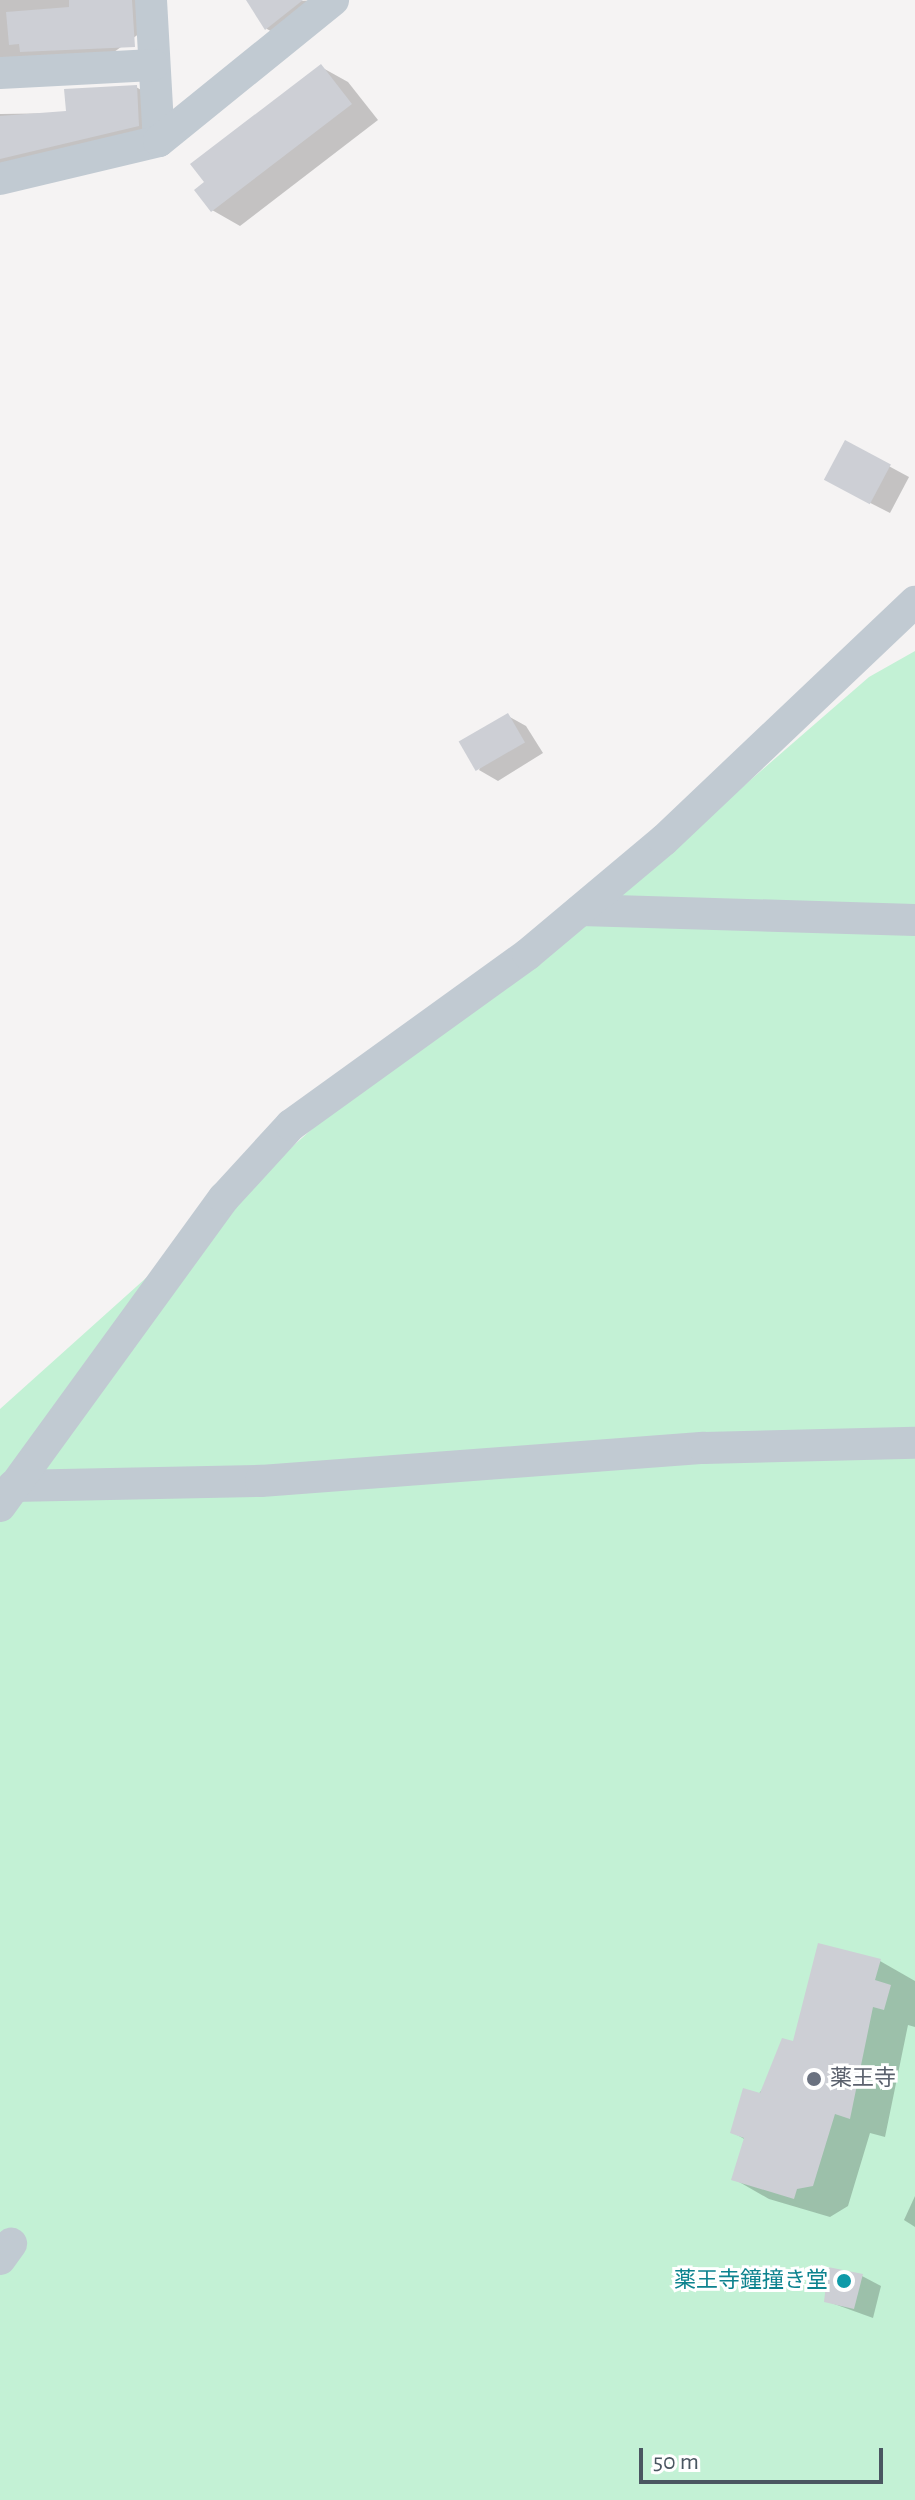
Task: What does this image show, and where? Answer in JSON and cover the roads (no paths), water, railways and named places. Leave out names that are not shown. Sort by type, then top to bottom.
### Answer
[{"type":"street","points":[[151,0],[159,141]]},
{"type":"street","points":[[0,179],[159,141],[333,0]]},
{"type":"street","points":[[0,73],[153,65]]},
{"type":"street","points":[[7,1496],[224,1198],[291,1125],[581,910],[915,602]]},
{"type":"street","points":[[581,910],[915,920]]},
{"type":"street","points":[[7,1496],[261,1481],[704,1448],[915,1443]]},
{"type":"place","name":"薬王寺","points":[[814,2079]]},
{"type":"place","name":"薬王寺鐘撞き堂","points":[[844,2281]]}]
